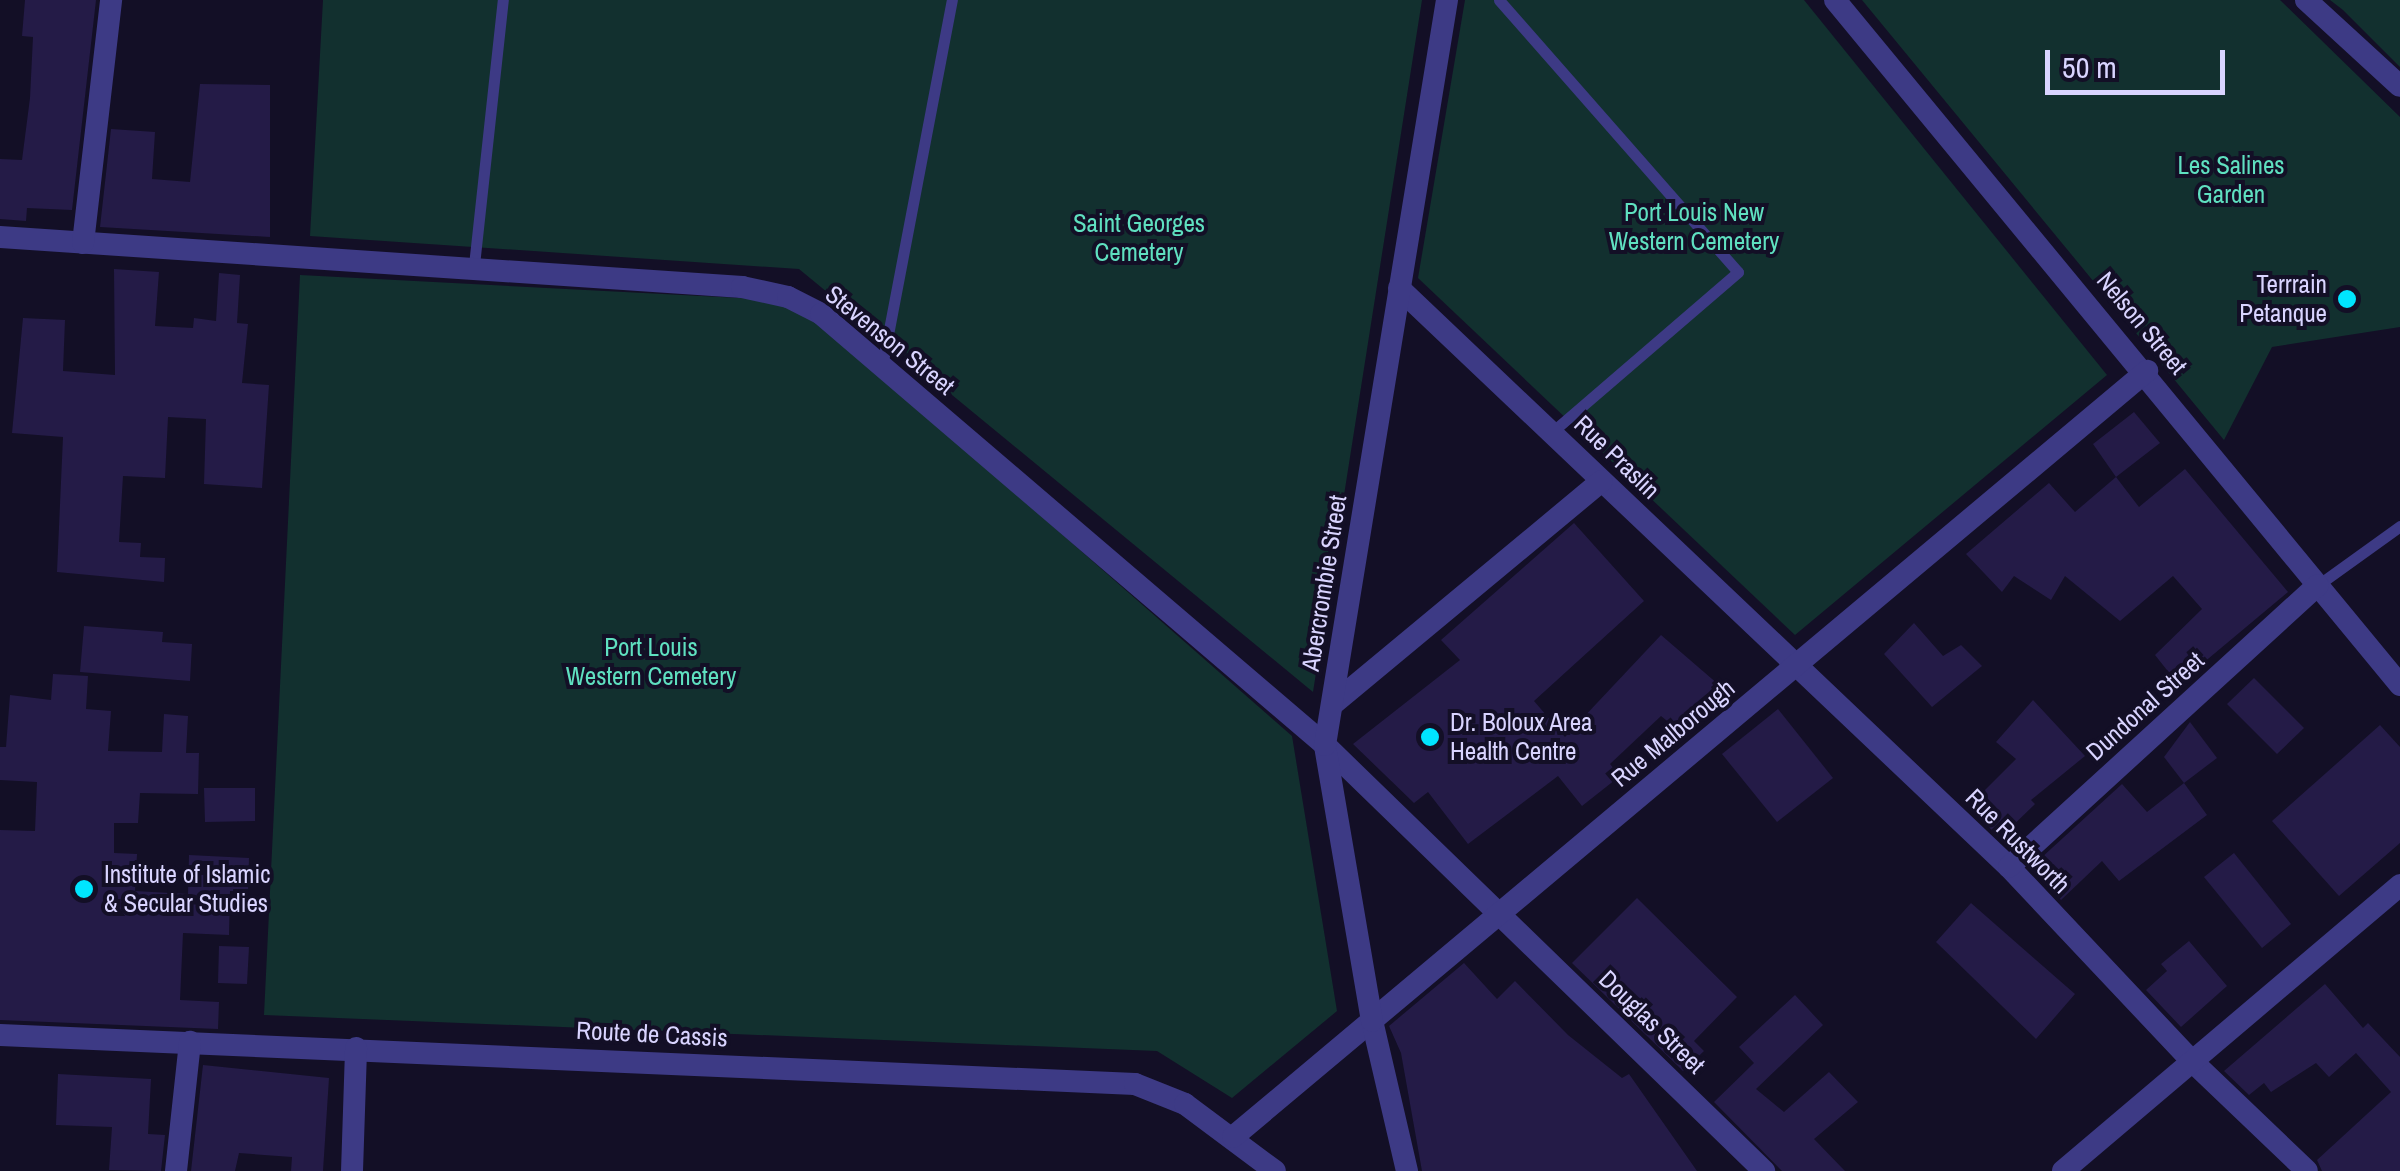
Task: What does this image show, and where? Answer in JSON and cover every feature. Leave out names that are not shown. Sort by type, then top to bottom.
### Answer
[{"type":"street","points":[[83,243],[111,0]]},
{"type":"street","name":"Abercrombie Street","points":[[1407,1171],[1372,1021],[1324,745],[1447,0]]},
{"type":"street","name":"Nelson Street","points":[[1835,0],[2147,370],[2400,685]]},
{"type":"street","points":[[2306,0],[2400,86]]},
{"type":"street","name":"Stevenson Street","points":[[0,238],[474,265],[742,287],[788,297],[821,314],[1324,745],[1502,912]]},
{"type":"street","name":"Rue Praslin","points":[[1399,288],[1796,665]]},
{"type":"street","name":"Rue Malborough","points":[[1233,1138],[2147,370]]},
{"type":"street","points":[[1333,704],[1602,481]]},
{"type":"street","name":"Dundonal Street","points":[[2009,867],[2318,586]]},
{"type":"street","name":"Rue Rustworth","points":[[1796,665],[2009,867],[2194,1063]]},
{"type":"street","points":[[2062,1171],[2400,885]]},
{"type":"street","name":"Douglas Street","points":[[1502,912],[1764,1171]]},
{"type":"street","name":"Route de Cassis","points":[[0,1035],[1135,1084],[1185,1104],[1269,1169]]},
{"type":"street","points":[[176,1171],[190,1042]]},
{"type":"street","points":[[352,1171],[356,1048]]},
{"type":"street","points":[[2194,1063],[2307,1171]]},
{"type":"lane","points":[[474,265],[503,0]]},
{"type":"lane","points":[[882,366],[952,0]]},
{"type":"lane","points":[[1500,0],[1738,272],[1551,432]]},
{"type":"lane","points":[[2318,586],[2400,526]]},
{"type":"green space","name":"Saint Georges Cemetery","points":[[323,0],[1422,0],[1313,692],[799,269],[310,236]]},
{"type":"green space","name":"Port Louis New Western Cemetery","points":[[1465,0],[1804,0],[2107,375],[1795,635],[1418,278]]},
{"type":"green space","name":"Les Salines Garden","points":[[1862,0],[2280,0],[2400,117],[2400,327],[2272,347],[2224,440]]},
{"type":"green space","points":[[2330,0],[2400,0],[2400,67],[2343,10]]},
{"type":"green space","name":"Port Louis Western Cemetery","points":[[300,275],[796,301],[1292,736],[1337,1011],[1232,1098],[1157,1051],[264,1015]]},
{"type":"building","points":[[25,0],[96,0],[72,210],[27,208],[26,221],[0,219],[0,159],[22,160],[30,98],[33,37],[22,36]]},
{"type":"building","points":[[200,84],[270,85],[270,237],[100,227],[111,129],[155,132],[152,179],[190,182]]},
{"type":"building","points":[[114,269],[159,272],[155,326],[193,328],[194,318],[216,321],[219,273],[240,275],[237,323],[248,324],[242,383],[269,385],[262,488],[204,484],[206,419],[168,417],[165,478],[123,476],[119,542],[141,543],[140,557],[165,558],[164,582],[57,572],[63,437],[12,433],[23,318],[65,320],[63,371],[115,375]]},
{"type":"building","points":[[2134,412],[2160,443],[2116,477],[2093,444]]},
{"type":"building","points":[[2185,469],[2288,592],[2178,684],[2155,655],[2202,609],[2173,576],[2120,621],[2065,576],[2051,600],[2014,576],[2002,592],[1966,554],[2049,483],[2075,512],[2116,477],[2139,507]]},
{"type":"building","points":[[1574,523],[1644,601],[1534,701],[1565,737],[1661,635],[1726,691],[1687,737],[1661,716],[1610,764],[1620,776],[1582,806],[1558,776],[1468,844],[1428,792],[1414,803],[1353,744],[1460,660],[1441,640]]},
{"type":"building","points":[[1914,623],[1943,656],[1961,645],[1982,666],[1932,707],[1884,654]]},
{"type":"building","points":[[84,626],[163,632],[162,642],[192,644],[190,681],[80,672]]},
{"type":"building","points":[[53,674],[88,676],[86,709],[111,711],[108,751],[162,752],[164,714],[188,716],[186,753],[199,753],[198,794],[140,793],[138,823],[114,823],[114,853],[137,854],[135,891],[188,894],[189,855],[249,858],[248,891],[230,891],[229,935],[183,933],[180,1000],[219,1002],[218,1029],[0,1020],[0,830],[35,831],[37,782],[0,780],[0,747],[6,747],[10,695],[51,700]]},
{"type":"building","points":[[2254,678],[2304,728],[2277,754],[2227,704]]},
{"type":"building","points":[[2033,700],[2085,756],[2031,800],[2035,804],[2000,838],[1968,807],[2016,759],[1996,742]]},
{"type":"building","points":[[1778,709],[1833,778],[1777,822],[1722,754]]},
{"type":"building","points":[[2190,722],[2217,758],[2184,783],[2164,757]]},
{"type":"building","points":[[2380,725],[2400,747],[2400,843],[2339,896],[2272,821]]},
{"type":"building","points":[[2184,783],[2207,815],[2119,881],[2102,861],[2061,900],[2030,868],[2122,784],[2147,812]]},
{"type":"building","points":[[204,788],[255,788],[255,821],[205,822]]},
{"type":"building","points":[[2234,853],[2291,924],[2262,948],[2204,877]]},
{"type":"building","points":[[1637,898],[1737,997],[1694,1041],[1704,1051],[1683,1071],[1572,963]]},
{"type":"building","points":[[1971,903],[2075,994],[2036,1039],[1936,942]]},
{"type":"building","points":[[2189,941],[2227,986],[2181,1027],[2146,990],[2167,971],[2161,964]]},
{"type":"building","points":[[219,946],[249,947],[247,984],[218,983]]},
{"type":"building","points":[[1464,963],[1497,999],[1515,981],[1568,1035],[1622,1078],[1629,1074],[1697,1171],[1422,1171],[1401,1053],[1389,1026]]},
{"type":"building","points":[[2325,984],[2363,1028],[2368,1023],[2400,1057],[2400,1171],[2322,1171],[2317,1160],[2391,1092],[2356,1053],[2329,1077],[2316,1063],[2271,1092],[2264,1083],[2249,1095],[2224,1071]]},
{"type":"building","points":[[1795,995],[1823,1025],[1756,1089],[1784,1112],[1829,1072],[1858,1102],[1814,1139],[1845,1171],[1782,1171],[1714,1102],[1754,1063],[1739,1047]]},
{"type":"building","points":[[203,1065],[329,1078],[323,1171],[291,1171],[292,1157],[239,1153],[235,1171],[191,1171]]},
{"type":"building","points":[[58,1074],[151,1079],[148,1134],[165,1135],[161,1171],[109,1170],[112,1127],[56,1125]]},
{"type":"place","name":"Terrrain Petanque","points":[[2347,299]]},
{"type":"place","name":"Dr. Boloux Area Health Centre","points":[[1430,737]]},
{"type":"place","name":"Institute of Islamic & Secular Studies","points":[[84,889]]}]
